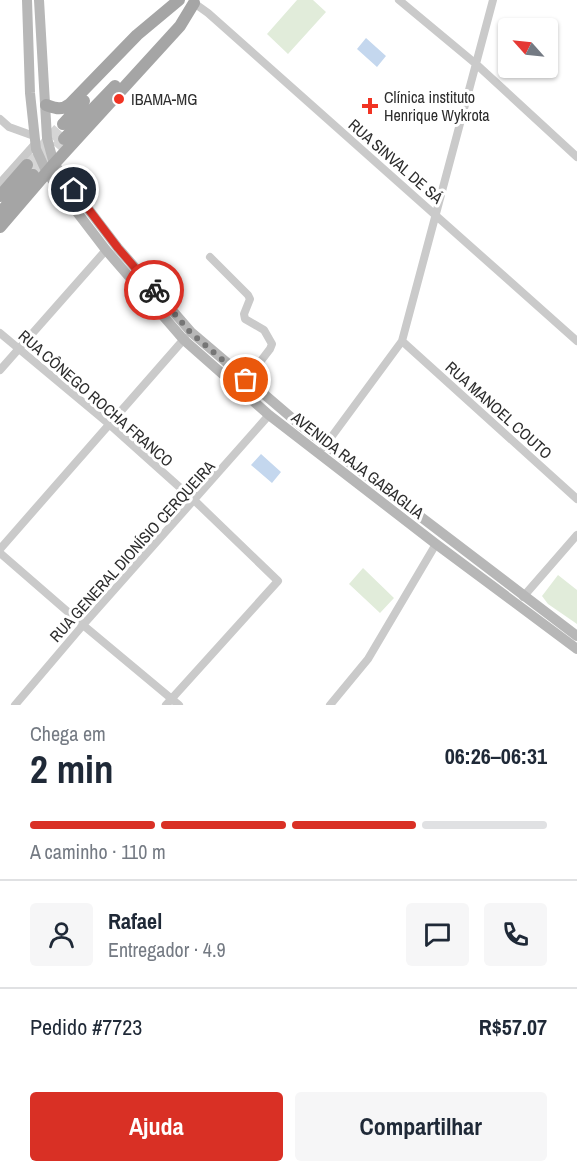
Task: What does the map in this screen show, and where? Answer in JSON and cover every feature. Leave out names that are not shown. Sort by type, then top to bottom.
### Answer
[{"type":"main road","points":[[27,0],[34,140],[50,168]]},
{"type":"main road","points":[[33,0],[35,21],[41,32]]},
{"type":"main road","points":[[39,0],[50,168]]},
{"type":"main road","points":[[46,105],[58,109],[65,108],[137,34],[179,0]]},
{"type":"main road","points":[[63,124],[179,0]]},
{"type":"main road","points":[[64,139],[196,2]]},
{"type":"main road","points":[[0,227],[50,168],[174,33],[196,2]]},
{"type":"main road","name":"AVENIDA RAJA GABAGLIA","points":[[50,168],[106,250],[187,336],[269,415],[322,449],[577,636]]},
{"type":"main road","name":"AVENIDA RAJA GABAGLIA","points":[[50,168],[118,248],[187,336],[246,380],[299,424],[322,449],[436,544],[577,649]]},
{"type":"main road","points":[[0,196],[30,170],[0,213]]},
{"type":"main road","points":[[269,415],[279,413],[291,422],[299,424]]},
{"type":"main road","points":[[479,577],[485,578],[514,597],[523,597]]},
{"type":"street","points":[[399,0],[476,64],[577,156]]},
{"type":"street","points":[[322,449],[402,341],[493,0]]},
{"type":"street","name":"RUA SINVAL DE SÁ","points":[[196,2],[436,213],[577,341]]},
{"type":"street","points":[[0,119],[9,127],[34,140],[0,183]]},
{"type":"street","points":[[0,370],[106,250]]},
{"type":"street","points":[[210,256],[248,295],[250,299],[244,314],[245,319],[264,330],[272,344],[246,380]]},
{"type":"street","name":"RUA CÔNEGO ROCHA FRANCO","points":[[0,333],[195,501],[278,581],[169,702]]},
{"type":"street","points":[[179,705],[169,702],[0,551],[108,424],[187,336]]},
{"type":"street","name":"RUA MANOEL COUTO","points":[[402,341],[577,499]]},
{"type":"street","name":"RUA GENERAL DIONÍSIO CERQUEIRA","points":[[15,705],[269,415]]},
{"type":"street","points":[[523,597],[577,535]]},
{"type":"street","points":[[332,705],[368,659],[436,544]]},
{"type":"green space","points":[[297,0],[313,0],[326,12],[288,54],[267,34]]},
{"type":"green space","points":[[363,568],[394,598],[380,613],[349,584]]},
{"type":"green space","points":[[558,575],[577,590],[577,624],[548,604],[542,596]]},
{"type":"water","points":[[366,38],[386,56],[377,67],[357,49]]},
{"type":"water","points":[[261,454],[281,472],[272,483],[251,465]]},
{"type":"tunnel","points":[[27,165],[63,124]]},
{"type":"tunnel","points":[[33,175],[64,139]]},
{"type":"way so far","points":[[154,290],[191,333],[246,380]]},
{"type":"place","name":"IBAMA-MG","points":[[119,99]]},
{"type":"place","name":"Clínica instituto Henrique Wykrota","points":[[370,106]]},
{"type":"route","points":[[74,190],[118,248],[154,290]]}]
